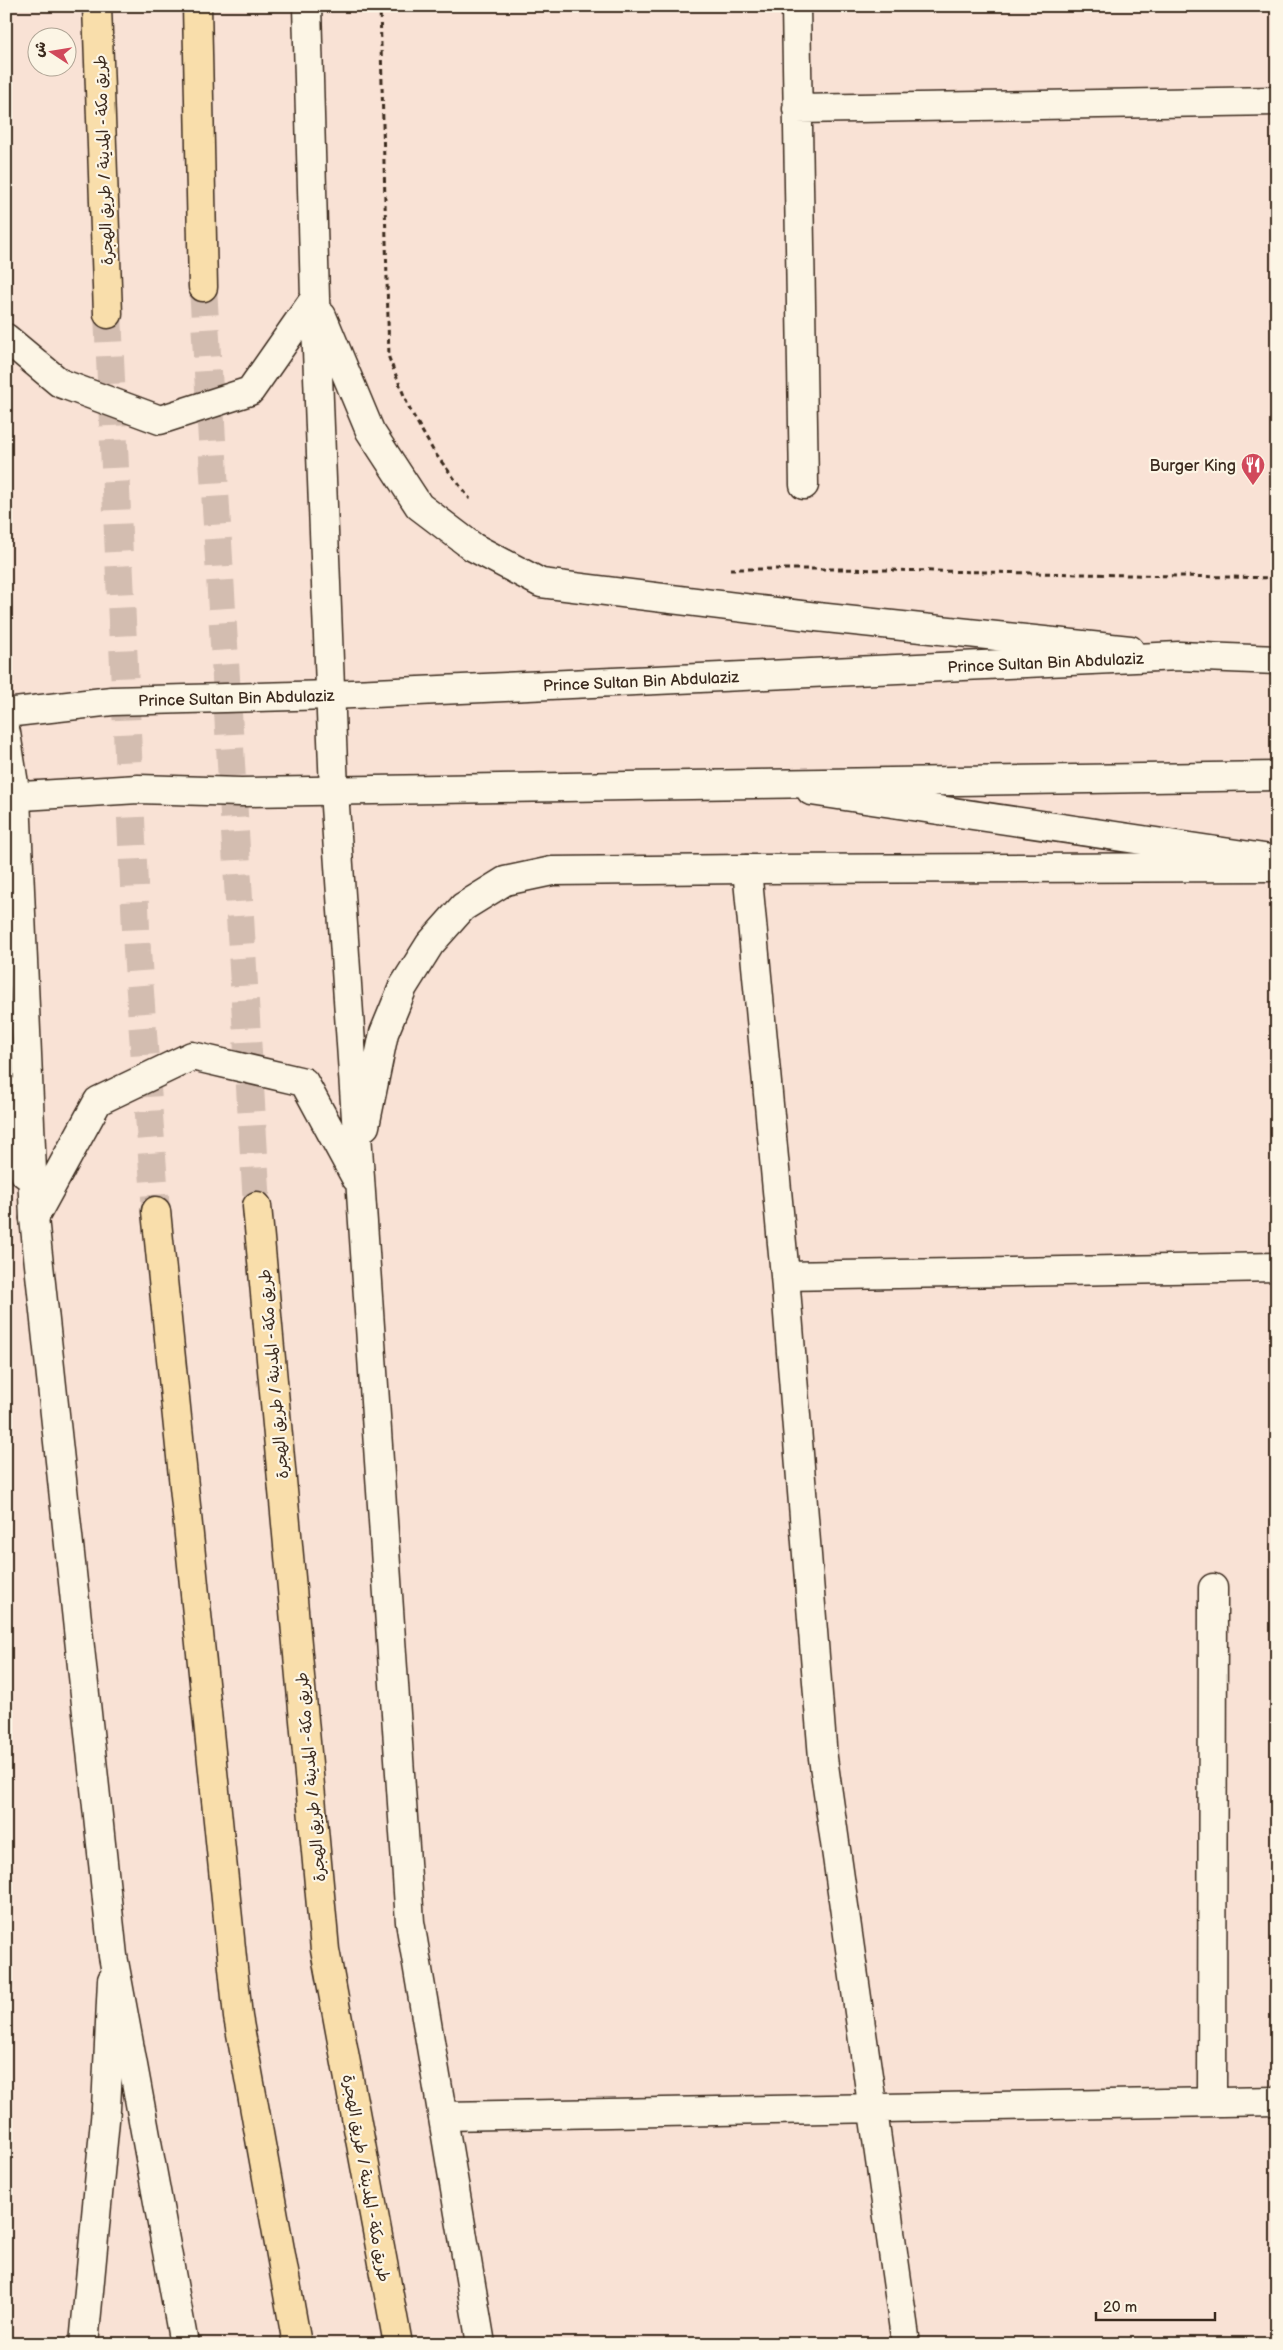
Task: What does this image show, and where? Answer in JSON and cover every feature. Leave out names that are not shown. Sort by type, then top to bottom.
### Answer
[{"type":"highway","name":"طريق مكة - المدينة / طريق الهجرة","points":[[97,6],[108,314]]},
{"type":"highway","points":[[197,6],[203,287]]},
{"type":"highway","name":"طريق مكة - المدينة / طريق الهجرة","points":[[257,1206],[326,1950],[398,2344]]},
{"type":"highway","points":[[156,1211],[238,2017],[297,2344]]},
{"type":"street","points":[[307,6],[315,298],[334,791],[410,1922],[481,2344]]},
{"type":"street","points":[[796,6],[804,485]]},
{"type":"street","points":[[797,109],[1277,101]]},
{"type":"street","points":[[6,338],[60,383],[160,420],[250,392],[315,298]]},
{"type":"street","points":[[315,298],[370,431],[419,506],[473,547],[541,583],[817,617],[1179,656]]},
{"type":"street","name":"Prince Sultan Bin Abdulaziz","points":[[6,713],[112,701],[331,695],[1179,656],[1277,660]]},
{"type":"street","points":[[6,733],[34,1218],[113,1956],[184,2344]]},
{"type":"street","points":[[11,797],[138,789],[241,792],[334,791],[1277,776]]},
{"type":"street","points":[[763,784],[1277,860]]},
{"type":"street","points":[[359,1173],[384,1033],[403,987],[430,944],[463,907],[505,881],[552,871],[1277,867]]},
{"type":"street","points":[[747,870],[785,1276],[823,1758],[871,2108],[906,2344]]},
{"type":"street","points":[[34,1218],[98,1101],[192,1056],[304,1082],[359,1173]]},
{"type":"street","points":[[6,1090],[34,1218]]},
{"type":"street","points":[[785,1276],[1277,1267]]},
{"type":"street","points":[[1212,2102],[1213,1588]]},
{"type":"street","points":[[84,2344],[106,2109],[113,1956]]},
{"type":"street","points":[[443,2116],[1277,2101]]},
{"type":"path","points":[[380,6],[389,358],[409,408],[434,452],[473,503]]},
{"type":"path","points":[[721,569],[838,569],[1277,578]]},
{"type":"tunnel","points":[[203,287],[257,1206]]},
{"type":"tunnel","points":[[108,314],[137,951],[156,1211]]},
{"type":"place","name":"Burger King","points":[[1253,486]]}]
